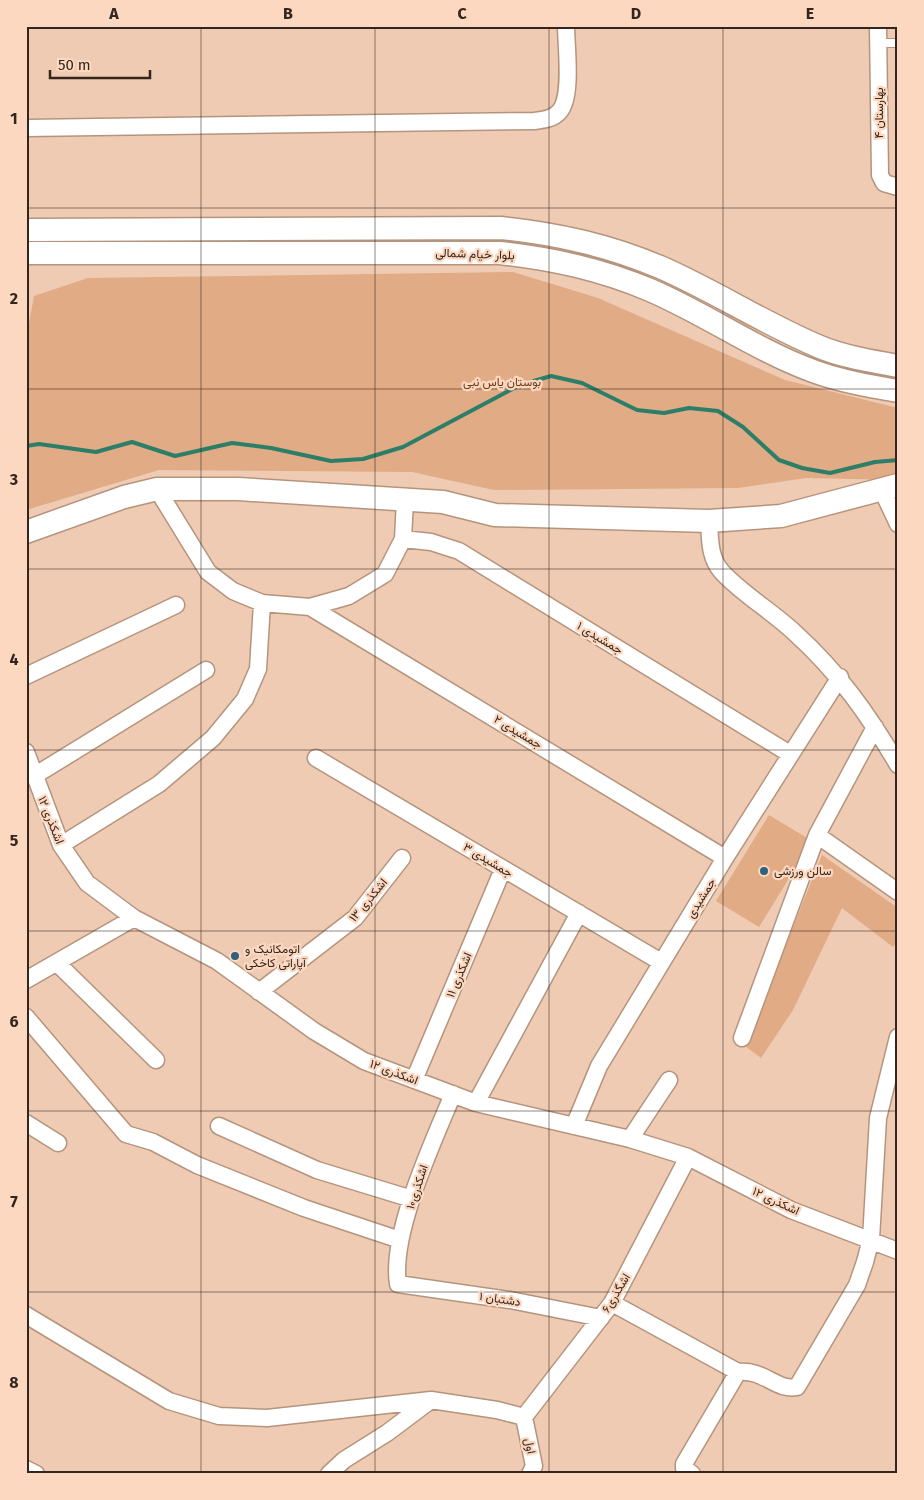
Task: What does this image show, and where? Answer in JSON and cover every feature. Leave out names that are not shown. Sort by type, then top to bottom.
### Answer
[{"type":"street","points":[[26,128],[534,121],[549,118],[560,111],[566,100],[566,26]]},
{"type":"street","name":"بهارستان ۴","points":[[878,26],[880,175],[884,184],[898,188]]},
{"type":"street","name":"بلوار خیام شمالی","points":[[26,230],[501,228],[556,234],[607,248],[660,267],[764,322],[822,348],[870,361],[898,366]]},
{"type":"street","points":[[317,253],[318,229]]},
{"type":"street","name":"بلوار خیام شمالی","points":[[28,254],[500,253],[552,259],[599,272],[650,290],[752,344],[813,371],[864,385],[898,391]]},
{"type":"street","points":[[26,532],[124,497],[157,488],[238,489],[443,502],[495,515],[709,521],[781,516],[889,486],[898,524]]},
{"type":"street","points":[[157,488],[208,572],[234,591],[262,603],[310,607],[349,596],[385,574],[403,539],[405,500]]},
{"type":"street","points":[[709,521],[710,549],[720,571],[795,633],[840,677],[875,727],[898,765]]},
{"type":"street","name":"جمشیدی ۱","points":[[403,539],[430,542],[459,551],[790,754]]},
{"type":"street","points":[[61,845],[159,784],[213,738],[245,699],[258,669],[262,603]]},
{"type":"street","points":[[26,676],[176,605]]},
{"type":"street","name":"جمشیدی ۲","points":[[310,607],[725,858]]},
{"type":"street","points":[[34,776],[206,670]]},
{"type":"street","name":"جمشیدی","points":[[574,1126],[600,1066],[661,962],[840,677]]},
{"type":"street","points":[[742,1038],[817,835],[875,727]]},
{"type":"street","name":"اشکذری ۱۲","points":[[26,752],[61,845],[87,883],[134,918],[217,961],[314,1032],[364,1061],[476,1103],[630,1139],[688,1157],[791,1210],[871,1239],[898,1251]]},
{"type":"street","name":"جمشیدی ۳","points":[[316,758],[661,962]]},
{"type":"street","points":[[817,835],[898,892]]},
{"type":"street","name":"اشکذری ۱۳","points":[[259,992],[355,918],[402,858]]},
{"type":"street","name":"اشکذری ۱۱","points":[[414,1080],[503,869]]},
{"type":"street","points":[[476,1103],[578,913]]},
{"type":"street","points":[[27,978],[58,964],[134,918]]},
{"type":"street","points":[[58,964],[156,1060]]},
{"type":"street","points":[[26,1016],[126,1134],[153,1142],[197,1164],[304,1208],[400,1240]]},
{"type":"street","points":[[612,1303],[738,1372],[754,1372],[788,1389],[797,1387],[857,1285],[871,1239],[878,1118],[898,1037]]},
{"type":"street","points":[[630,1139],[669,1080]]},
{"type":"street","name":"اشکذری۱۰","points":[[398,1284],[396,1270],[400,1240],[422,1170],[452,1094]]},
{"type":"street","points":[[26,1123],[58,1142]]},
{"type":"street","points":[[219,1126],[317,1170],[412,1199]]},
{"type":"street","name":"اشگذری۶","points":[[524,1416],[612,1303],[688,1157]]},
{"type":"street","name":"دشتبان ۱","points":[[398,1284],[510,1300],[601,1318]]},
{"type":"street","points":[[26,1315],[169,1401],[219,1416],[267,1418],[432,1400],[524,1416]]},
{"type":"street","points":[[692,1474],[684,1468],[684,1464],[738,1372]]},
{"type":"street","points":[[328,1474],[344,1460],[387,1433],[432,1400]]},
{"type":"street","name":"اول","points":[[524,1416],[534,1466],[530,1474]]},
{"type":"street","points":[[26,1469],[36,1474]]},
{"type":"lane","points":[[878,43],[898,43]]},
{"type":"green space","name":"بوستان یاس نبی","points":[[513,272],[598,298],[785,380],[898,408],[898,480],[806,478],[738,488],[494,490],[412,472],[159,470],[26,510],[26,339],[34,296],[88,278]]},
{"type":"green space","name":"سالن ورزشی","points":[[769,815],[812,841],[759,927],[716,901]]},
{"type":"green space","points":[[822,855],[898,908],[898,941],[893,947],[842,908],[793,1010],[761,1058],[745,1046]]},
{"type":"waterway","points":[[26,446],[39,444],[96,452],[132,442],[175,456],[232,443],[271,448],[331,461],[363,459],[403,447],[520,385],[551,376],[582,383],[637,410],[664,413],[689,408],[718,411],[743,427],[779,460],[802,468],[830,473],[875,462],[898,460]]},
{"type":"place","name":"سالن ورزشی","points":[[764,871]]},
{"type":"place","name":"اتومکانیک و آپاراتی کاخکی","points":[[235,956]]}]
